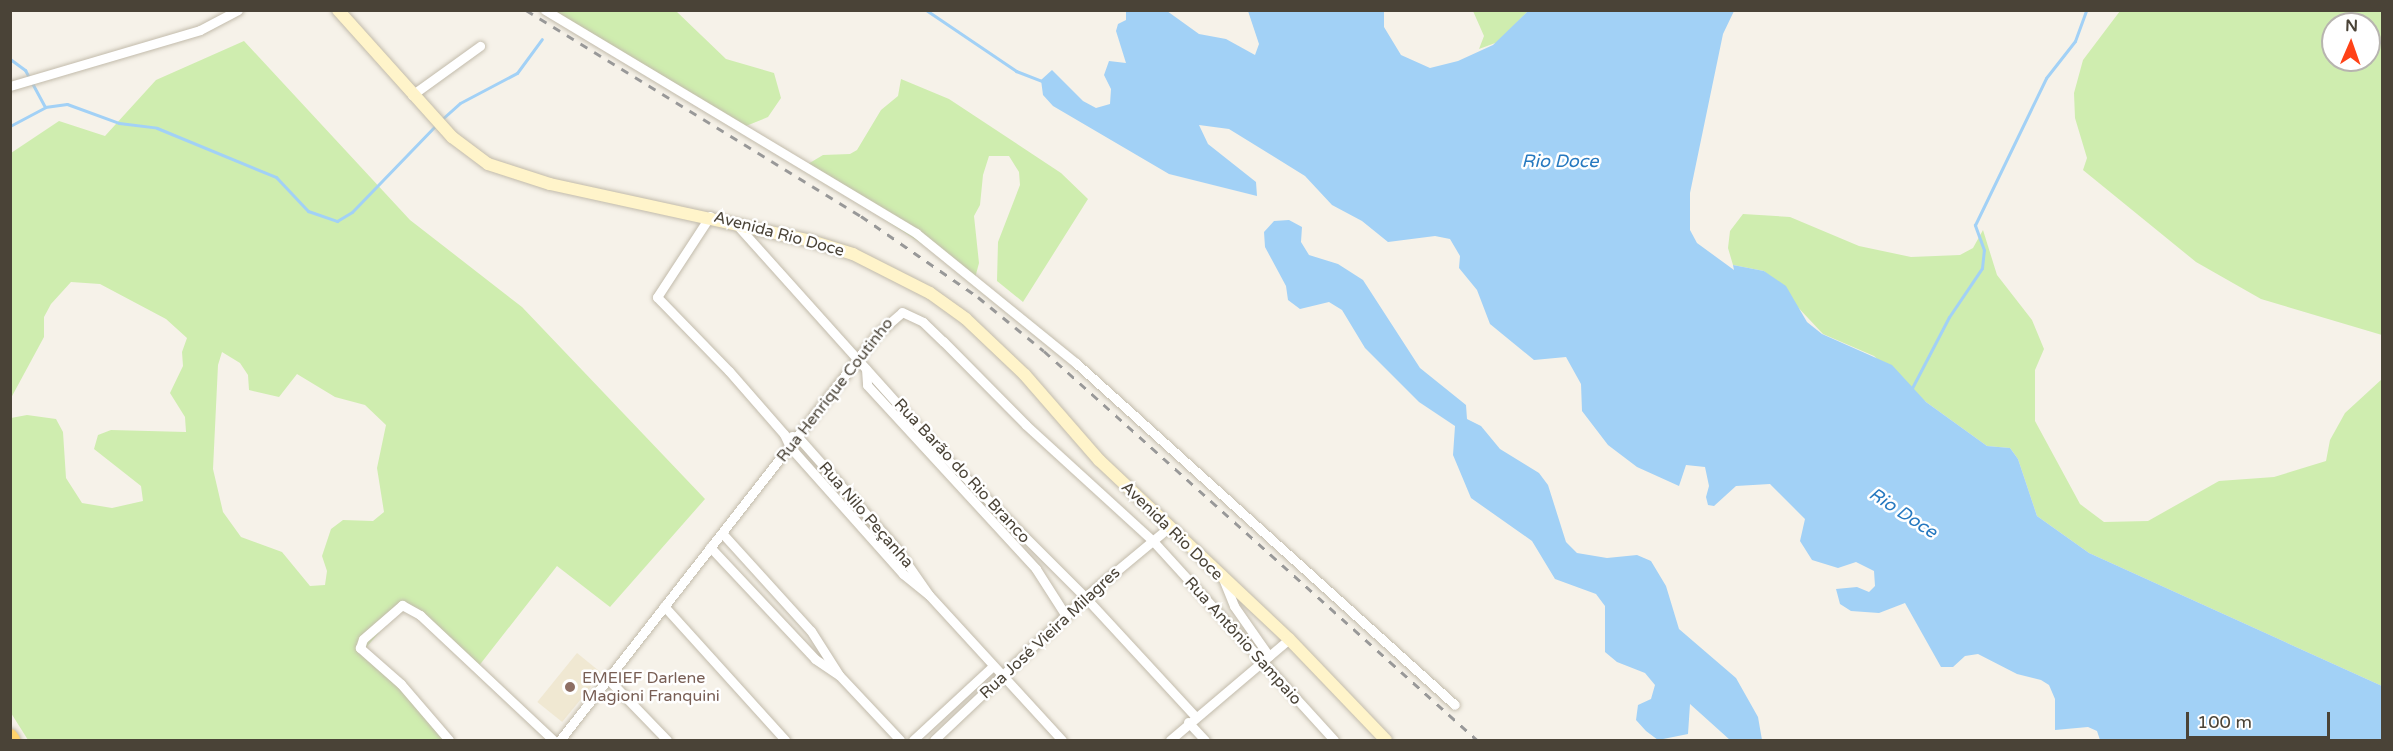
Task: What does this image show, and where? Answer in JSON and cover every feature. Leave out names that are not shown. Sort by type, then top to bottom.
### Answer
[{"type":"street","points":[[10,86],[200,30],[238,10]]},
{"type":"street","name":"Avenida Rio Doce","points":[[338,10],[412,95],[472,154],[498,169],[550,184],[734,221],[853,254],[939,300],[966,320],[1025,375],[1099,460],[1224,581],[1289,639],[1386,741]]},
{"type":"street","points":[[545,10],[916,233],[1076,363],[1455,705]]},
{"type":"street","points":[[412,95],[480,46]]},
{"type":"street","name":"Rua Nilo Peçanha","points":[[710,216],[657,297],[784,434],[790,447],[903,574],[929,596],[1062,741]]},
{"type":"street","name":"Rua Barão do Rio Branco","points":[[734,221],[856,361],[866,369],[946,458],[1085,597],[1192,719],[1205,741]]},
{"type":"street","name":"Rua Henrique Coutinho","points":[[560,741],[856,361],[888,321],[898,313],[908,313],[943,341],[1026,425],[1153,541]]},
{"type":"street","points":[[866,369],[867,385],[1036,569],[1066,616]]},
{"type":"street","points":[[784,434],[798,437]]},
{"type":"street","name":"Rua Nilo Peçanha","points":[[798,437],[897,549],[929,596]]},
{"type":"street","name":"Rua José Vieira Milagres","points":[[934,741],[1085,597],[1168,528]]},
{"type":"street","points":[[722,533],[811,631],[838,675],[900,741]]},
{"type":"street","name":"Rua Antônio Sampaio","points":[[1153,541],[1266,659],[1334,741]]},
{"type":"street","points":[[710,547],[815,659],[838,675]]},
{"type":"street","points":[[1224,581],[1231,601],[1266,659]]},
{"type":"street","points":[[449,741],[401,684],[361,650],[363,639],[398,606],[407,606],[420,615],[553,741]]},
{"type":"street","points":[[664,606],[785,741]]},
{"type":"street","points":[[1170,741],[1192,719],[1289,639]]},
{"type":"street","points":[[913,741],[993,666]]},
{"type":"street","points":[[608,679],[667,741]]},
{"type":"shaded area","name":"EMEIEF Darlene Magioni Franquini","points":[[577,653],[602,673],[562,722],[537,702]]},
{"type":"green space","points":[[554,10],[676,11],[726,59],[774,73],[781,98],[768,117],[741,128]]},
{"type":"green space","points":[[1473,11],[1528,11],[1498,42],[1479,49],[1484,36]]},
{"type":"green space","points":[[2120,11],[2382,11],[2382,335],[2261,299],[2196,262],[2083,170],[2087,158],[2075,118],[2074,93],[2083,60]]},
{"type":"green space","points":[[244,41],[410,220],[522,307],[705,499],[610,607],[557,566],[478,667],[403,605],[364,650],[447,740],[28,740],[11,713],[11,418],[27,415],[56,419],[63,432],[66,478],[82,503],[112,508],[143,501],[141,486],[94,449],[98,435],[111,430],[186,432],[185,417],[170,393],[183,366],[182,352],[187,338],[166,319],[100,284],[71,282],[51,304],[44,317],[44,337],[11,398],[11,153],[59,121],[105,136],[156,80]],"holes":[[[222,352],[240,363],[248,375],[249,390],[279,397],[297,374],[335,397],[365,405],[386,425],[377,468],[384,512],[373,521],[343,520],[331,529],[322,556],[327,571],[325,585],[310,586],[282,552],[241,537],[223,512],[213,469],[218,365]]]},
{"type":"green space","points":[[901,79],[949,99],[1061,173],[1088,199],[1023,302],[997,281],[998,242],[1020,185],[1019,172],[1009,156],[989,156],[983,175],[980,205],[974,216],[979,263],[975,278],[803,167],[823,155],[850,154],[857,150],[881,110],[898,96]]},
{"type":"green space","points":[[1743,214],[1790,217],[1859,246],[1911,257],[1960,255],[1973,248],[1983,230],[1997,275],[2032,320],[2044,349],[2035,370],[2035,421],[2080,504],[2104,522],[2148,521],[2219,481],[2274,477],[2326,461],[2330,440],[2345,413],[2382,379],[2382,686],[2089,553],[2037,516],[2018,459],[2010,448],[1987,446],[1926,402],[1874,356],[1823,334],[1764,271],[1733,265],[1728,248],[1730,231]]},
{"type":"water","name":"Rio Doce","points":[[1126,11],[1167,11],[1199,34],[1226,39],[1255,55],[1259,44],[1248,11],[1384,11],[1384,27],[1401,55],[1430,68],[1458,61],[1493,45],[1528,11],[1734,11],[1723,34],[1690,193],[1690,230],[1697,243],[1734,270],[1733,265],[1764,271],[1786,286],[1807,322],[1822,334],[1892,365],[1926,402],[1987,446],[2010,448],[2018,459],[2037,516],[2089,553],[2382,686],[2382,740],[2100,740],[2097,731],[2088,727],[2055,730],[2055,699],[2049,685],[2041,680],[2017,674],[1978,654],[1965,656],[1953,667],[1941,667],[1905,603],[1879,613],[1851,611],[1840,604],[1836,589],[1857,587],[1869,592],[1875,586],[1874,571],[1856,562],[1838,568],[1812,560],[1800,541],[1805,519],[1770,484],[1736,486],[1714,506],[1708,505],[1706,497],[1709,486],[1705,467],[1686,465],[1679,486],[1637,467],[1608,445],[1582,411],[1581,384],[1566,357],[1534,360],[1490,324],[1477,290],[1459,268],[1460,256],[1450,239],[1435,236],[1388,242],[1362,221],[1332,205],[1305,176],[1229,129],[1199,125],[1208,144],[1256,182],[1257,196],[1169,174],[1053,106],[1043,95],[1041,80],[1052,70],[1083,101],[1096,108],[1110,104],[1111,89],[1104,75],[1109,61],[1126,63],[1116,31],[1118,24],[1126,20]]},
{"type":"water","points":[[1289,220],[1302,227],[1301,242],[1309,255],[1338,264],[1363,280],[1420,368],[1466,405],[1467,419],[1481,426],[1500,449],[1539,473],[1548,485],[1566,542],[1577,553],[1607,558],[1637,555],[1651,561],[1666,586],[1679,629],[1736,678],[1758,717],[1762,740],[1730,740],[1690,704],[1688,734],[1658,740],[1646,731],[1636,720],[1638,705],[1651,699],[1655,685],[1645,673],[1617,662],[1605,652],[1605,606],[1596,594],[1555,579],[1532,541],[1471,498],[1453,455],[1455,426],[1419,402],[1365,348],[1342,310],[1329,302],[1300,309],[1288,300],[1286,286],[1265,247],[1264,232],[1274,221]]},
{"type":"waterway","points":[[926,10],[1016,71],[1042,81]]},
{"type":"waterway","points":[[1912,388],[1949,317],[1982,268],[1984,250],[1975,225],[2046,78],[2075,41],[2086,10]]},
{"type":"waterway","points":[[441,120],[460,103],[517,73],[542,39]]},
{"type":"waterway","points":[[10,59],[25,70],[45,107]]},
{"type":"waterway","points":[[10,126],[45,107],[67,104],[119,123],[157,128],[276,177],[308,211],[337,221],[352,212],[436,125]]},
{"type":"railway","points":[[526,10],[861,216],[978,297],[1044,351],[1477,740]]},
{"type":"place","name":"EMEIEF Darlene Magioni Franquini","points":[[570,687]]}]
